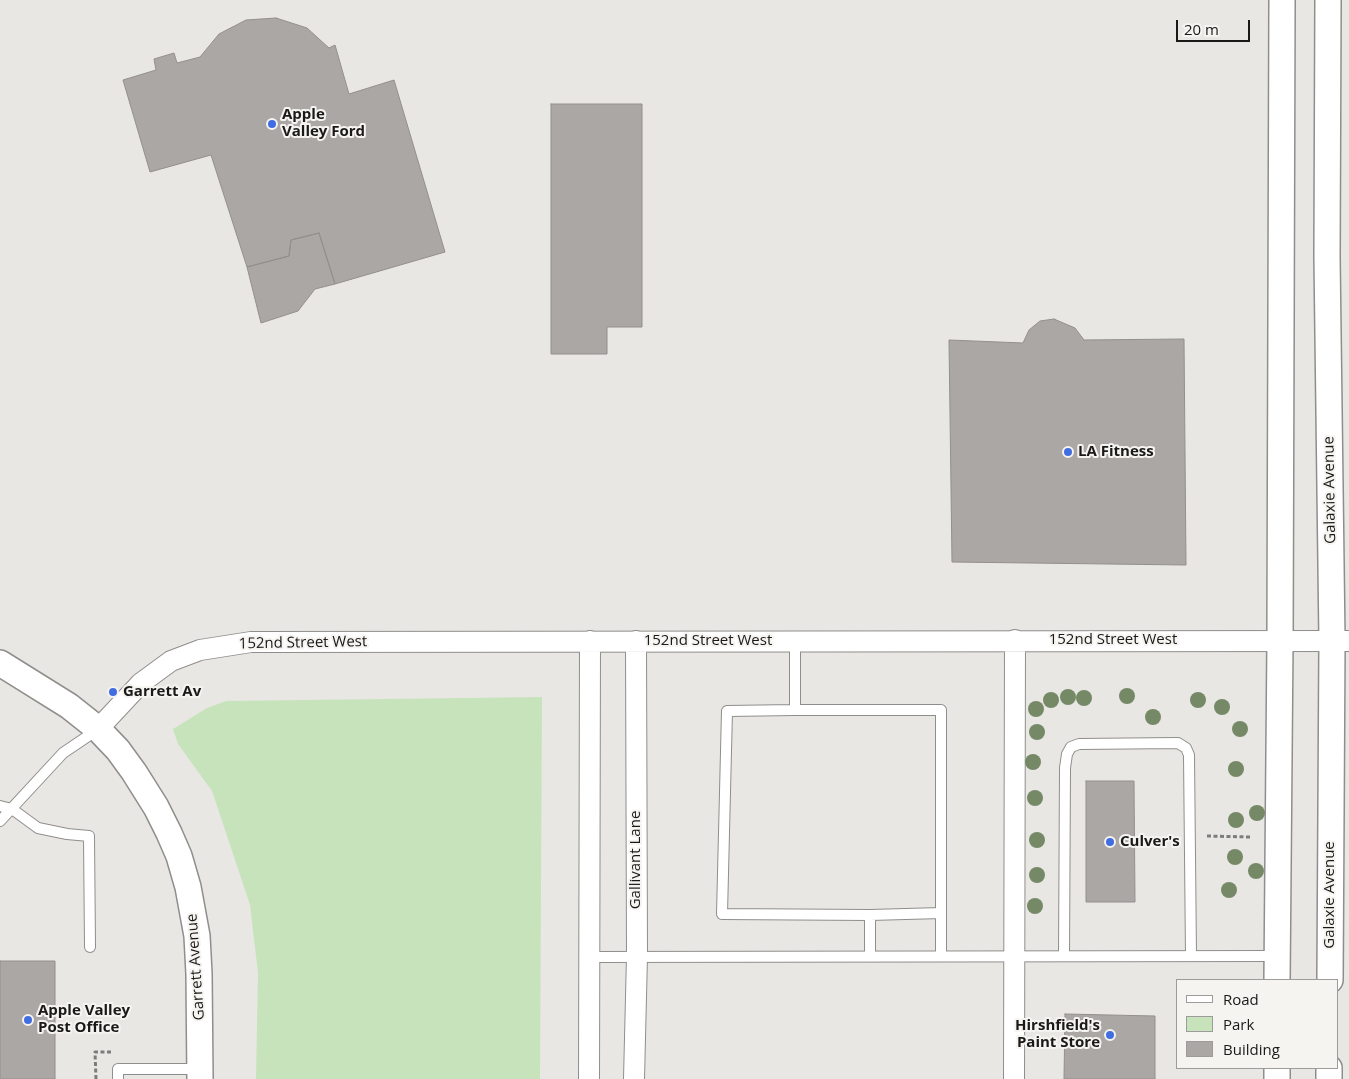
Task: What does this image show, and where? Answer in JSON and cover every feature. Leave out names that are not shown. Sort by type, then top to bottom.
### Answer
[{"type":"street","points":[[1278,968],[1282,0]]},
{"type":"street","name":"Galaxie Avenue","points":[[1328,0],[1327,257],[1341,641],[1330,979]]},
{"type":"street","points":[[1014,1079],[1015,640]]},
{"type":"street","name":"Gallivant Lane","points":[[634,1079],[636,641]]},
{"type":"street","name":"152nd Street West","points":[[98,729],[141,683],[171,661],[184,655],[217,646],[251,642],[1341,641]]},
{"type":"street","points":[[589,1079],[590,642]]},
{"type":"street","name":"Garrett Avenue","points":[[0,663],[68,706],[98,729],[123,758],[156,807],[179,856],[194,911],[199,958],[200,1074]]},
{"type":"lane","points":[[794,641],[794,710]]},
{"type":"lane","points":[[941,913],[870,915],[722,914],[727,711],[941,710],[941,913],[941,956]]},
{"type":"lane","points":[[0,821],[63,752],[98,729]]},
{"type":"lane","points":[[1064,956],[1065,768],[1067,754],[1071,747],[1079,744],[1157,743],[1178,743],[1186,748],[1189,755],[1191,956]]},
{"type":"lane","points":[[0,806],[12,809],[38,828],[89,836],[90,946]]},
{"type":"lane","points":[[870,915],[870,956]]},
{"type":"lane","points":[[590,957],[1191,956],[1278,968]]},
{"type":"lane","points":[[118,1079],[118,1069],[143,1074],[200,1074]]},
{"type":"green space","points":[[542,697],[540,1079],[256,1079],[258,973],[250,905],[212,791],[178,744],[173,729],[207,708],[226,701]]},
{"type":"building","name":"Apple Valley Ford","points":[[276,18],[307,28],[329,48],[335,45],[349,94],[394,80],[445,252],[335,284],[319,233],[291,240],[289,256],[247,267],[211,155],[150,172],[123,80],[156,70],[154,59],[174,53],[177,63],[200,57],[219,34],[246,20]]},
{"type":"building","points":[[551,104],[642,104],[642,327],[607,327],[607,354],[551,354]]},
{"type":"building","points":[[319,233],[335,284],[315,289],[298,311],[261,323],[247,267],[289,256],[291,240]]},
{"type":"building","name":"LA Fitness","points":[[1054,319],[1075,328],[1084,340],[1184,339],[1186,565],[952,562],[949,340],[1023,343],[1029,330],[1040,321]]},
{"type":"building","name":"Culver's","points":[[1086,781],[1134,781],[1135,902],[1086,902]]},
{"type":"building","name":"Apple Valley Post Office","points":[[0,961],[55,961],[55,1079],[0,1079]]},
{"type":"building","points":[[1065,1014],[1155,1016],[1155,1079],[1064,1079]]},
{"type":"place","name":"Apple Valley Ford","points":[[272,124]]},
{"type":"place","name":"LA Fitness","points":[[1068,452]]},
{"type":"place","name":"Garrett Av","points":[[113,692]]},
{"type":"place","name":"Culver's","points":[[1110,842]]},
{"type":"place","name":"Apple Valley Post Office","points":[[28,1020]]},
{"type":"place","name":"Hirshfield's Paint Store","points":[[1110,1035]]}]
